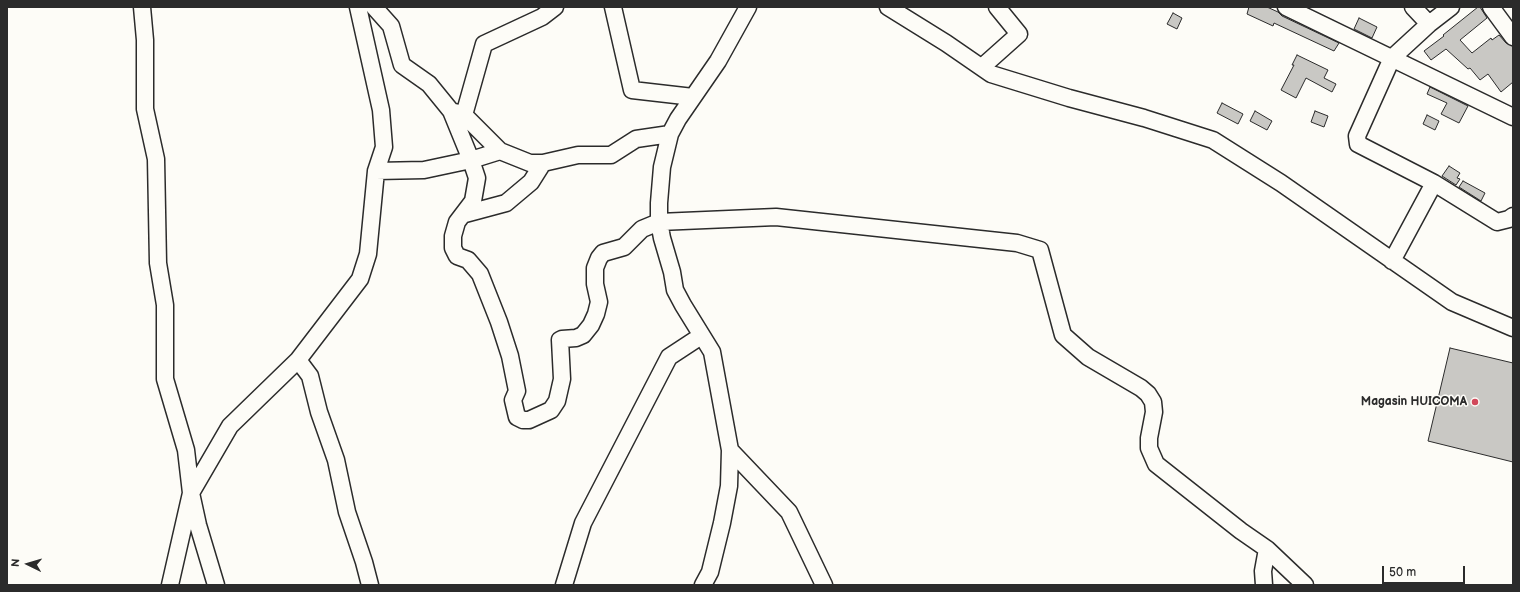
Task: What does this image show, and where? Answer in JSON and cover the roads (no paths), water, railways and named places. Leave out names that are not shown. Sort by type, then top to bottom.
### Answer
[{"type":"street","points":[[142,7],[145,40],[145,109],[156,159],[158,263],[165,305],[165,379],[186,450],[191,493],[198,525],[216,585]]},
{"type":"street","points":[[170,585],[191,493],[230,426],[298,360],[360,279],[368,254],[376,171],[384,147],[381,110],[364,28],[358,7]]},
{"type":"street","points":[[374,7],[391,26],[402,65],[428,84],[500,151],[530,164],[578,156],[612,155],[636,139],[670,134]]},
{"type":"street","points":[[555,7],[542,17],[484,44],[458,113],[477,178],[473,201],[465,214],[457,222],[452,236],[453,248],[458,256],[468,260],[480,274],[499,322],[510,356],[517,391],[513,400],[514,410],[517,417],[523,420],[528,420],[551,410],[557,401],[562,379],[560,340],[576,338],[583,334],[591,325],[599,302],[595,284],[596,268],[599,258],[603,253],[624,248],[642,229],[659,222],[776,217],[1016,243],[1040,250],[1064,335],[1088,357],[1141,388],[1148,394],[1153,402],[1154,412],[1149,438],[1149,448],[1156,464],[1241,531],[1267,549],[1305,585]]},
{"type":"street","points":[[613,7],[632,90],[693,97]]},
{"type":"street","points":[[703,585],[710,572],[722,523],[729,486],[730,450],[712,352],[701,336],[675,290],[672,272],[659,222],[659,203],[662,167],[670,134],[678,119],[718,61],[748,7]]},
{"type":"street","points":[[888,7],[946,43],[991,74],[1069,98],[1144,118],[1213,140],[1281,184],[1452,302],[1513,328]]},
{"type":"street","points":[[982,67],[1019,34],[997,7]]},
{"type":"street","points":[[1286,7],[1513,117]]},
{"type":"street","points":[[1413,7],[1429,24]]},
{"type":"street","points":[[1452,7],[1429,24],[1392,58],[1356,136],[1358,144],[1434,183],[1497,222],[1509,220],[1513,216]]},
{"type":"street","points":[[1491,7],[1513,37]]},
{"type":"street","points":[[376,171],[424,170],[471,160],[500,151]]},
{"type":"street","points":[[465,214],[506,203],[531,182],[542,163]]},
{"type":"street","points":[[1392,261],[1434,183]]},
{"type":"street","points":[[564,585],[582,523],[669,357],[701,336]]},
{"type":"street","points":[[298,360],[310,376],[319,412],[336,460],[347,512],[370,585]]},
{"type":"street","points":[[730,450],[789,512],[824,585]]},
{"type":"street","points":[[1264,585],[1263,571],[1267,549]]},
{"type":"place","name":"Magasin HUICOMA","points":[[1475,402]]}]
